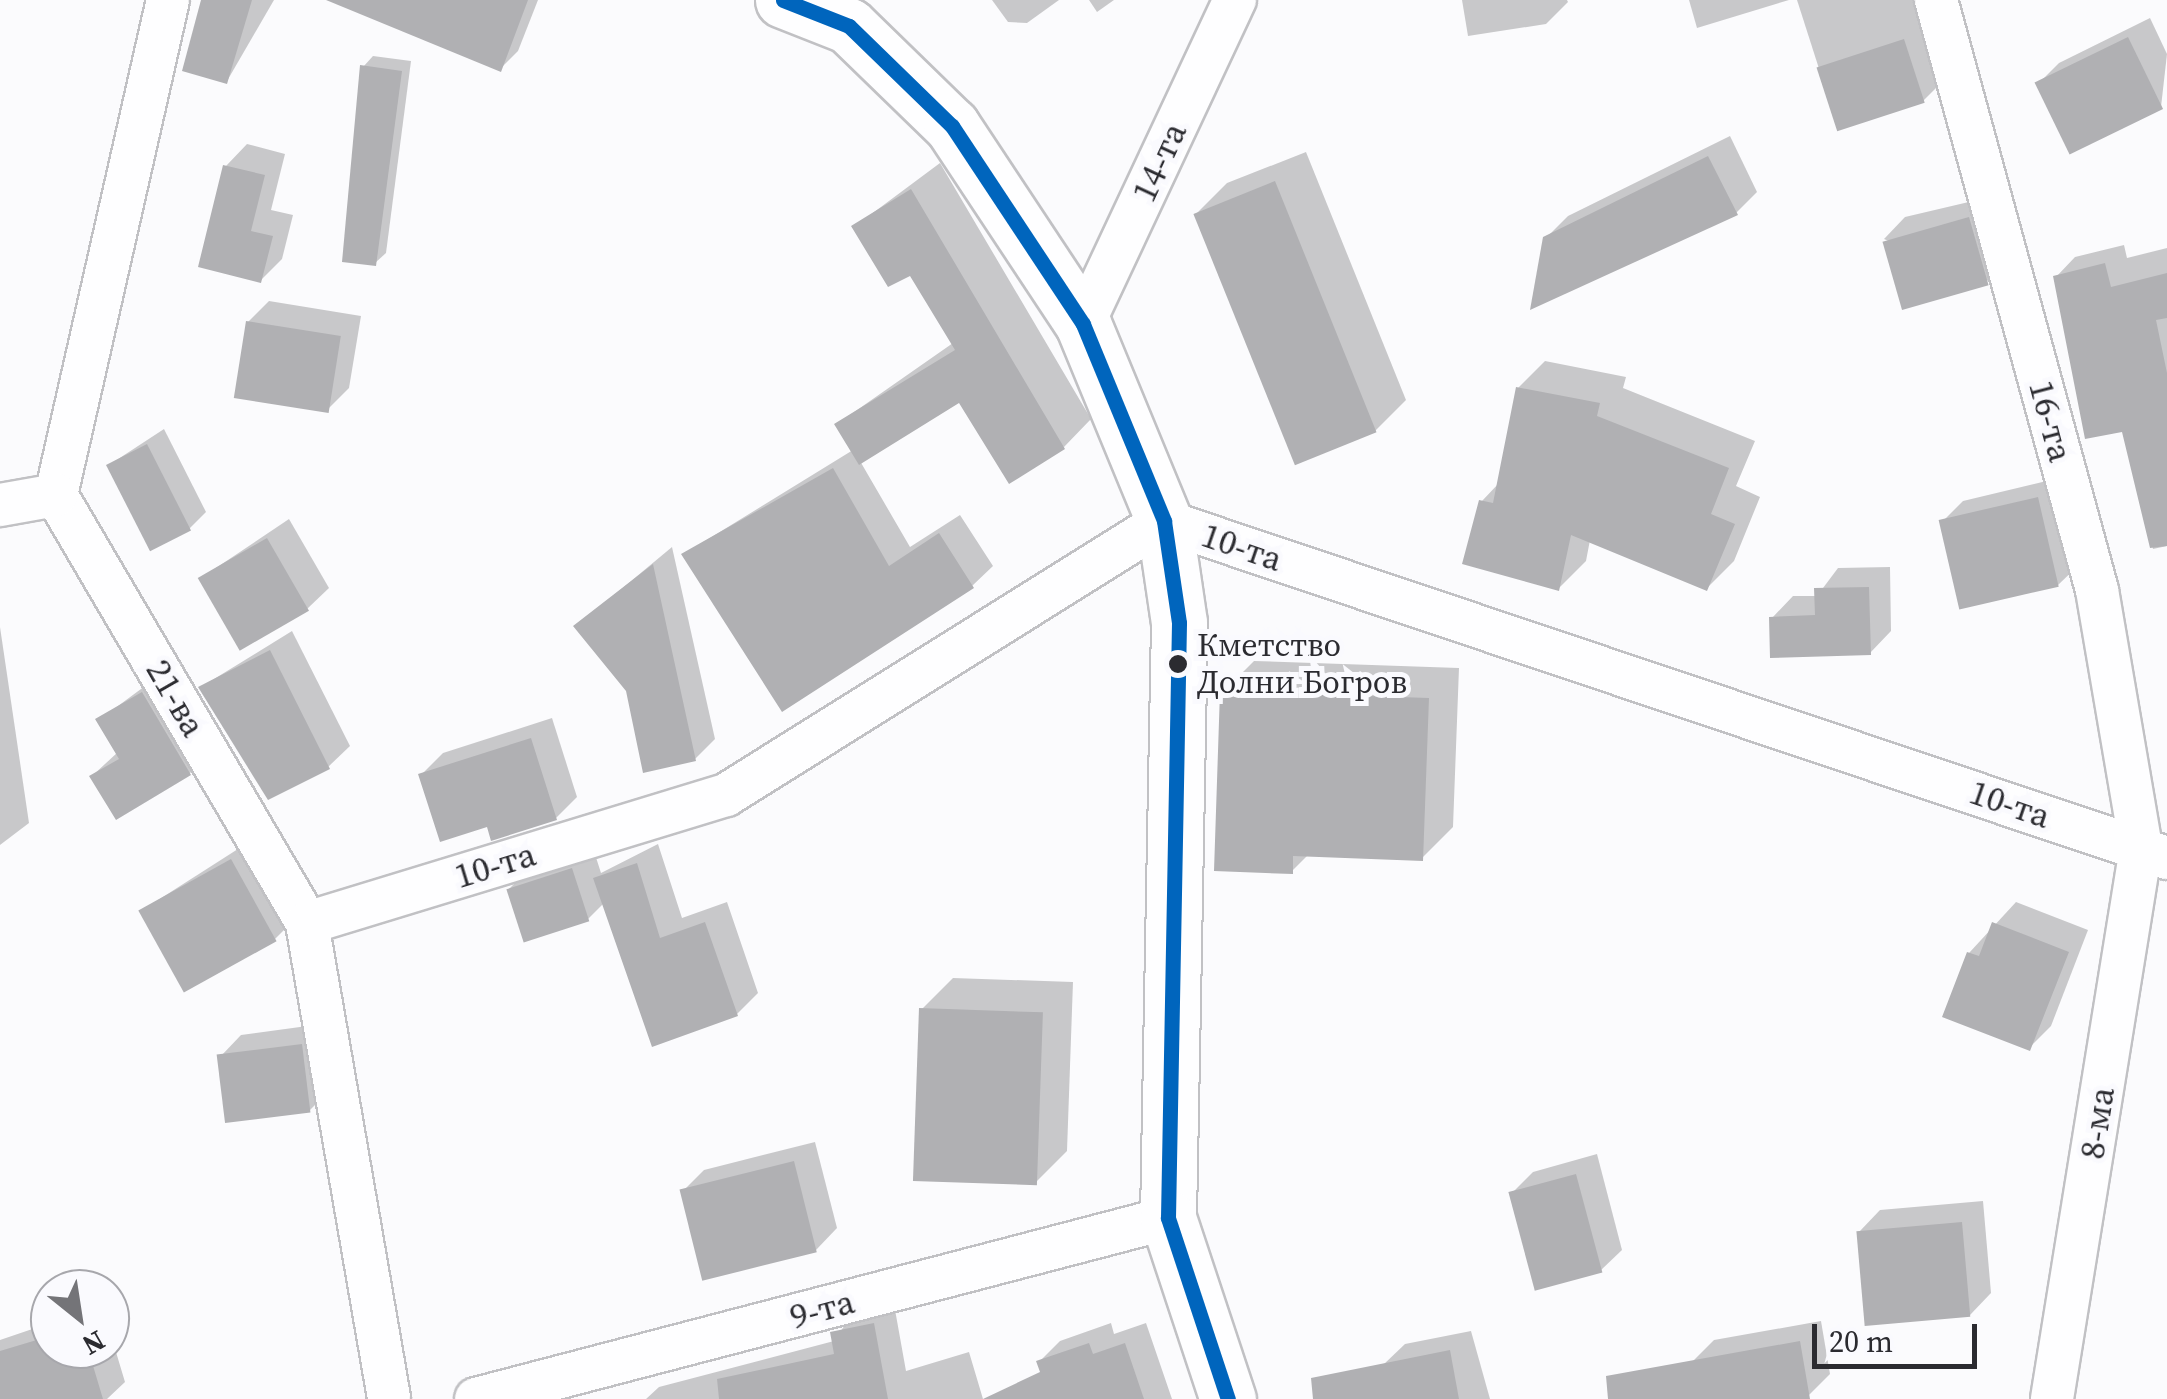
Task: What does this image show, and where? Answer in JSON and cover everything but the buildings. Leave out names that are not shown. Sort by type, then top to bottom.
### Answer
[{"type":"street","points":[[0,505],[56,495],[168,0]]},
{"type":"street","points":[[783,0],[855,13],[952,126],[1083,324],[1164,521],[1180,623],[1168,1218],[1228,1399]]},
{"type":"street","name":"14-та","points":[[1083,324],[1235,0]]},
{"type":"street","name":"16-та","points":[[1936,0],[2098,590],[2154,853]]},
{"type":"street","name":"21-ва","points":[[56,495],[307,923],[389,1399]]},
{"type":"street","name":"10-та","points":[[307,923],[726,795],[1164,521],[2154,853]]},
{"type":"street","name":"8-ма","points":[[2052,1399],[2154,853]]},
{"type":"street","name":"9-та","points":[[476,1399],[1168,1218]]},
{"type":"transit line","points":[[783,0],[849,26],[952,126],[1083,324],[1164,521],[1179,623],[1168,1218],[1228,1399]]},
{"type":"place","name":"Кметство Долни Богров","points":[[1178,664]]}]
